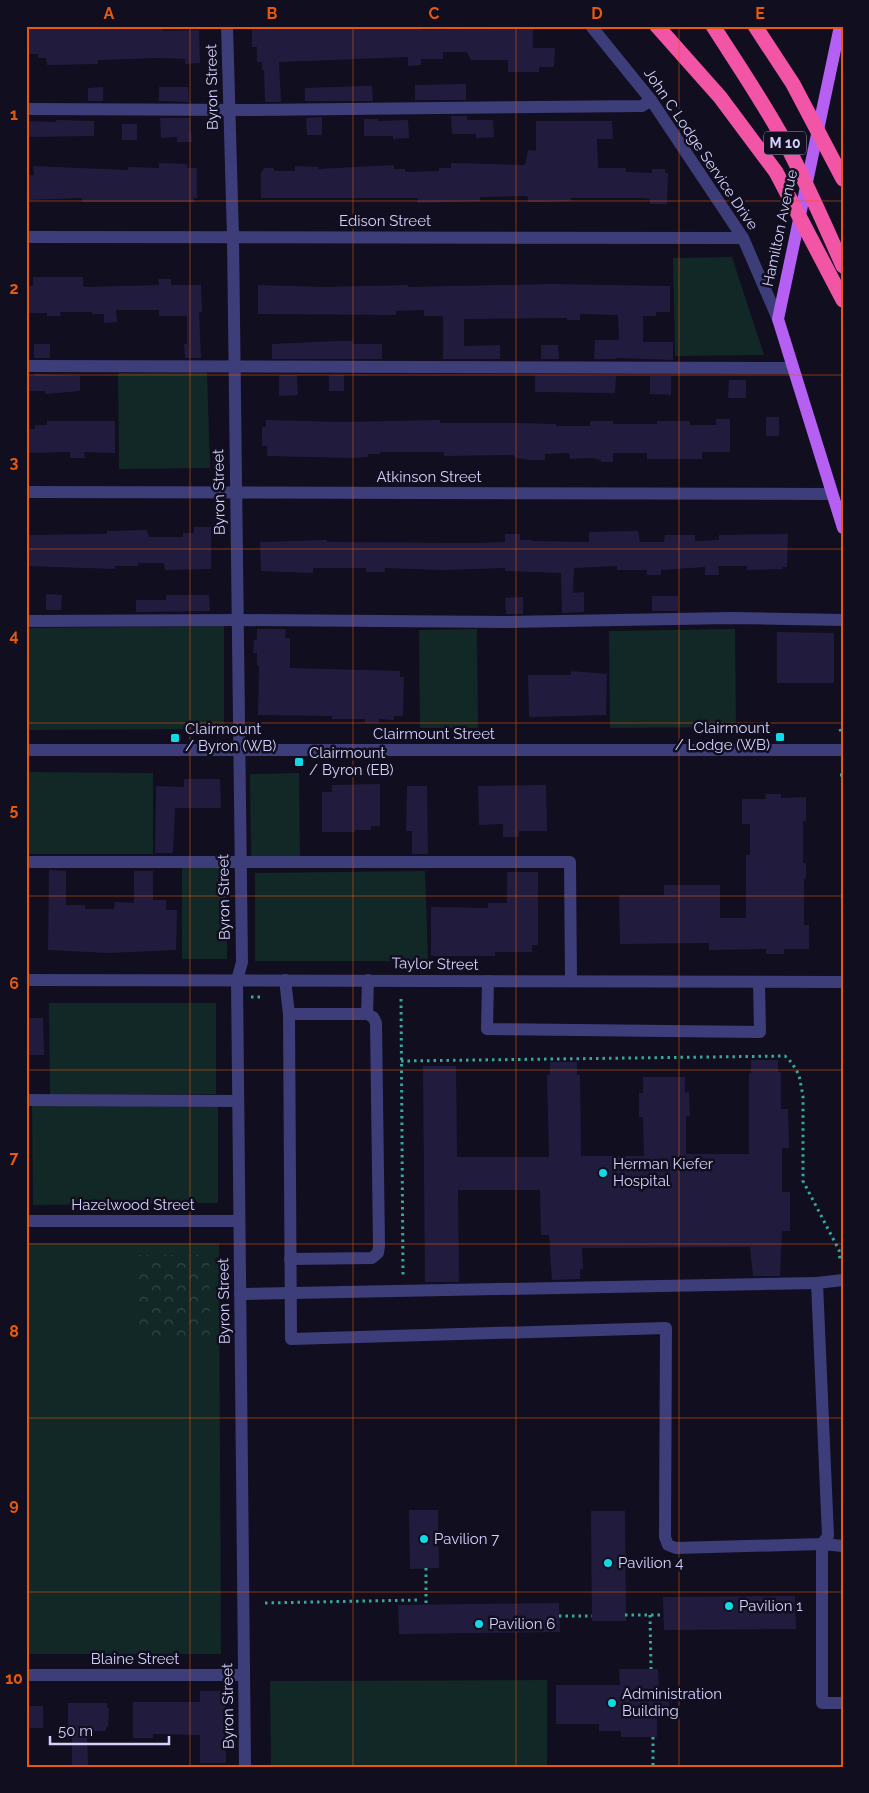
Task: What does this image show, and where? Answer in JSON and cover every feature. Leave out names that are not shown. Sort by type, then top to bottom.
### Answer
[{"type":"highway","points":[[657,26],[720,97],[776,172],[843,300]]},
{"type":"highway","name":"M 10","points":[[713,26],[759,97],[785,144],[815,201],[843,266]]},
{"type":"highway","name":"M 10","points":[[754,26],[793,84],[843,178]]},
{"type":"main road","name":"Hamilton Avenue","points":[[778,319],[840,26]]},
{"type":"main road","name":"John C Lodge Service Drive","points":[[778,319],[843,528]]},
{"type":"street","name":"Byron Street","points":[[227,26],[240,751],[238,767],[242,968],[237,980],[245,1767]]},
{"type":"street","name":"John C Lodge Service Drive","points":[[591,26],[651,100],[743,238],[778,319]]},
{"type":"street","points":[[26,109],[228,110],[642,106],[651,100]]},
{"type":"street","name":"Edison Street","points":[[26,237],[743,238]]},
{"type":"street","points":[[26,366],[792,368]]},
{"type":"street","name":"Atkinson Street","points":[[26,492],[832,494]]},
{"type":"street","points":[[26,622],[238,620],[489,622],[731,618],[843,620]]},
{"type":"street","name":"Clairmount Street","points":[[26,750],[843,750]]},
{"type":"street","points":[[26,862],[570,862],[572,981]]},
{"type":"street","name":"Taylor Street","points":[[26,980],[843,982]]},
{"type":"street","points":[[284,980],[289,1014],[291,1340],[666,1328],[665,1537],[668,1544],[676,1548],[822,1544],[843,1546]]},
{"type":"street","points":[[367,1014],[368,980]]},
{"type":"street","points":[[488,981],[488,1029],[760,1032],[759,982]]},
{"type":"street","points":[[289,1014],[367,1014],[373,1017],[376,1023],[378,1252],[372,1258],[290,1259]]},
{"type":"street","points":[[26,1100],[238,1101]]},
{"type":"street","name":"Hazelwood Street","points":[[26,1221],[240,1222]]},
{"type":"street","points":[[240,1294],[817,1283],[843,1280]]},
{"type":"street","points":[[817,1283],[828,1536],[822,1544],[822,1703],[843,1703]]},
{"type":"street","name":"Blaine Street","points":[[26,1675],[244,1675]]},
{"type":"path","points":[[250,997],[260,997]]},
{"type":"path","points":[[401,999],[403,1285]]},
{"type":"path","points":[[401,1061],[785,1056],[799,1075],[803,1096],[803,1181],[839,1250],[840,1260],[843,1260]]},
{"type":"path","points":[[426,1568],[426,1605]]},
{"type":"path","points":[[265,1603],[419,1600]]},
{"type":"path","points":[[626,1615],[663,1615]]},
{"type":"path","points":[[650,1615],[652,1669]]},
{"type":"path","points":[[560,1616],[592,1616]]},
{"type":"path","points":[[653,1737],[653,1767]]},
{"type":"green space","points":[[732,257],[764,355],[675,356],[673,258]]},
{"type":"green space","points":[[207,372],[210,468],[119,469],[118,373]]},
{"type":"green space","points":[[224,626],[224,729],[26,730],[26,628]]},
{"type":"green space","points":[[477,629],[478,728],[420,728],[419,630]]},
{"type":"green space","points":[[735,629],[736,727],[610,728],[609,631]]},
{"type":"green space","points":[[26,772],[153,773],[153,854],[26,854]]},
{"type":"green space","points":[[299,773],[300,856],[251,856],[250,774]]},
{"type":"green space","points":[[227,866],[227,959],[182,959],[182,867]]},
{"type":"green space","points":[[425,871],[428,961],[255,961],[255,873]]},
{"type":"green space","points":[[49,1003],[216,1003],[216,1094],[50,1095]]},
{"type":"green space","points":[[32,1103],[218,1104],[218,1203],[33,1205]]},
{"type":"green space","points":[[26,1243],[219,1243],[221,1654],[26,1654]]},
{"type":"green space","points":[[136,1255],[209,1255],[210,1340],[137,1340]]},
{"type":"green space","points":[[547,1680],[547,1767],[271,1767],[270,1681]]},
{"type":"building","points":[[52,26],[117,29],[116,26],[162,26],[163,31],[199,30],[200,63],[185,64],[185,59],[157,58],[98,60],[98,64],[47,65],[46,58],[38,58],[38,54],[26,54],[26,29],[52,29]]},
{"type":"building","points":[[371,26],[408,26],[408,29],[421,30],[533,29],[533,48],[555,48],[554,67],[539,67],[539,72],[508,72],[508,60],[471,60],[467,52],[443,52],[443,59],[421,59],[421,65],[408,66],[408,57],[279,62],[281,102],[265,102],[264,70],[262,70],[262,62],[257,62],[257,47],[252,47],[252,29],[371,29]]},
{"type":"building","points":[[466,84],[466,100],[415,100],[415,85]]},
{"type":"building","points":[[372,86],[373,101],[305,101],[305,88]]},
{"type":"building","points":[[103,87],[103,101],[88,101],[88,88]]},
{"type":"building","points":[[159,87],[188,87],[189,102],[159,101]]},
{"type":"building","points":[[451,116],[467,116],[467,120],[493,120],[494,137],[476,138],[476,134],[452,134]]},
{"type":"building","points":[[322,117],[322,135],[307,135],[306,118]]},
{"type":"building","points":[[160,118],[190,118],[192,142],[177,142],[177,137],[161,138]]},
{"type":"building","points":[[364,119],[378,119],[378,121],[408,120],[409,138],[393,139],[393,136],[364,136]]},
{"type":"building","points":[[56,120],[94,121],[94,136],[26,137],[26,121],[56,122]]},
{"type":"building","points":[[536,121],[612,121],[613,139],[597,139],[598,168],[626,168],[626,172],[652,173],[652,169],[665,169],[665,173],[668,173],[667,204],[650,204],[650,199],[642,198],[571,198],[571,201],[528,202],[528,197],[525,196],[480,197],[480,201],[418,203],[418,198],[261,198],[261,173],[264,168],[273,168],[275,171],[295,171],[295,166],[318,167],[318,169],[394,165],[394,169],[405,169],[405,172],[439,171],[439,168],[451,168],[451,163],[525,165],[528,150],[536,151]]},
{"type":"building","points":[[122,124],[137,124],[137,140],[122,140]]},
{"type":"building","points":[[159,163],[187,164],[187,168],[197,168],[197,198],[194,198],[194,202],[82,202],[82,198],[26,200],[26,175],[34,175],[33,166],[128,170],[128,167],[159,168]]},
{"type":"building","points":[[33,277],[83,277],[83,286],[88,287],[159,285],[158,279],[171,279],[171,285],[201,285],[202,312],[199,312],[201,358],[185,358],[184,344],[187,344],[187,316],[159,316],[159,310],[116,310],[117,322],[104,323],[104,314],[92,314],[92,312],[60,312],[61,316],[47,316],[47,313],[26,313],[26,286],[33,286]]},
{"type":"building","points":[[551,284],[670,286],[670,312],[656,312],[656,316],[643,316],[643,342],[673,342],[673,360],[594,359],[595,340],[619,340],[618,315],[580,314],[580,320],[567,320],[567,318],[464,319],[464,346],[500,345],[500,359],[443,359],[443,316],[424,316],[424,310],[396,311],[396,315],[258,314],[258,285],[324,287],[408,285],[408,287]]},
{"type":"building","points":[[353,341],[353,344],[382,344],[382,359],[272,359],[272,344]]},
{"type":"building","points":[[34,344],[50,344],[50,358],[34,358]]},
{"type":"building","points":[[541,345],[558,345],[559,359],[541,359]]},
{"type":"building","points":[[35,374],[80,376],[80,391],[45,394],[45,391],[26,391],[26,376],[35,376]]},
{"type":"building","points":[[279,375],[297,375],[298,395],[279,396]]},
{"type":"building","points":[[329,375],[344,375],[344,391],[329,391]]},
{"type":"building","points":[[535,375],[616,376],[615,393],[535,392]]},
{"type":"building","points":[[650,376],[671,376],[671,395],[650,394]]},
{"type":"building","points":[[729,380],[746,380],[746,398],[728,398]]},
{"type":"building","points":[[766,417],[779,417],[779,436],[766,436]]},
{"type":"building","points":[[716,419],[730,419],[730,452],[702,452],[702,459],[647,459],[647,453],[613,453],[613,462],[601,462],[601,460],[592,458],[570,459],[569,453],[545,454],[545,460],[515,458],[514,455],[444,456],[444,452],[380,452],[380,454],[368,454],[368,457],[355,458],[267,456],[267,446],[262,446],[262,427],[266,427],[266,420],[344,422],[440,420],[440,423],[590,426],[590,421],[613,421],[613,424],[657,424],[657,421],[690,421],[690,425],[716,425]]},
{"type":"building","points":[[47,421],[115,421],[115,453],[84,452],[85,458],[70,458],[70,452],[26,453],[26,429],[35,429],[35,425],[47,425]]},
{"type":"building","points":[[194,527],[211,527],[211,569],[165,570],[164,563],[138,563],[138,566],[115,566],[115,569],[26,566],[26,535],[107,534],[107,531],[147,530],[149,537],[183,537],[183,533],[194,533]]},
{"type":"building","points":[[638,531],[640,542],[664,542],[665,535],[695,535],[695,541],[719,540],[719,535],[788,534],[787,567],[782,567],[782,569],[747,570],[747,566],[718,566],[719,575],[705,575],[705,567],[661,570],[661,575],[647,575],[647,570],[617,570],[617,566],[574,568],[573,593],[584,592],[584,612],[562,613],[561,573],[505,571],[505,568],[442,570],[385,568],[385,572],[366,572],[366,568],[313,568],[313,573],[261,571],[260,542],[327,540],[327,542],[475,543],[505,542],[505,534],[520,534],[520,540],[589,542],[589,532]]},
{"type":"building","points":[[46,594],[62,595],[61,610],[46,610]]},
{"type":"building","points":[[166,595],[209,595],[210,611],[136,612],[136,600],[166,600]]},
{"type":"building","points":[[652,596],[678,596],[678,611],[652,611]]},
{"type":"building","points":[[523,597],[523,614],[506,614],[505,598]]},
{"type":"building","points":[[257,629],[286,629],[285,638],[290,638],[290,668],[400,671],[400,677],[404,677],[403,716],[394,716],[394,720],[379,719],[379,723],[365,723],[365,719],[332,719],[332,716],[258,715],[259,666],[257,665],[257,653],[253,653],[254,640],[257,640]]},
{"type":"building","points":[[777,632],[834,633],[834,683],[777,683]]},
{"type":"building","points":[[571,671],[607,674],[606,715],[529,717],[528,675],[571,675]]},
{"type":"building","points":[[184,779],[220,779],[221,808],[175,808],[173,853],[155,853],[156,786],[184,787]]},
{"type":"building","points":[[380,784],[380,826],[371,826],[371,830],[355,830],[355,832],[322,832],[322,792],[332,792],[332,785]]},
{"type":"building","points":[[546,785],[547,831],[519,831],[519,837],[503,837],[503,824],[479,825],[478,786]]},
{"type":"building","points":[[407,786],[427,786],[428,854],[412,854],[412,831],[406,831]]},
{"type":"building","points":[[765,794],[781,794],[781,798],[806,797],[806,821],[803,821],[803,863],[806,863],[804,925],[809,925],[809,949],[784,949],[784,954],[766,954],[766,949],[709,950],[709,943],[620,944],[619,895],[664,895],[664,885],[720,885],[720,918],[746,918],[746,855],[750,855],[750,824],[742,824],[742,799],[766,799]]},
{"type":"building","points":[[49,870],[66,871],[66,905],[85,905],[85,909],[114,909],[115,902],[134,903],[134,871],[153,871],[153,900],[166,900],[166,910],[177,910],[176,950],[108,953],[48,950]]},
{"type":"building","points":[[507,872],[538,872],[538,945],[532,945],[532,952],[495,952],[495,956],[431,956],[431,907],[488,908],[488,903],[507,903]]},
{"type":"building","points":[[26,1018],[43,1018],[44,1055],[26,1055]]},
{"type":"building","name":"Herman Kiefer Hospital","points":[[751,1060],[778,1060],[778,1072],[781,1072],[781,1109],[788,1109],[789,1148],[782,1148],[782,1192],[790,1192],[790,1231],[782,1231],[780,1276],[753,1276],[750,1247],[582,1248],[583,1269],[580,1269],[580,1279],[552,1280],[549,1235],[541,1235],[540,1190],[458,1190],[459,1282],[425,1282],[423,1066],[456,1066],[457,1157],[549,1157],[547,1075],[550,1075],[550,1062],[577,1062],[577,1075],[580,1075],[581,1156],[644,1156],[643,1117],[639,1117],[639,1093],[643,1093],[643,1077],[685,1077],[685,1093],[689,1092],[690,1116],[686,1116],[686,1154],[749,1154],[749,1073],[751,1073]]},
{"type":"building","name":"Pavilion 7","points":[[409,1510],[438,1510],[439,1568],[410,1569]]},
{"type":"building","name":"Pavilion 4","points":[[591,1511],[625,1511],[626,1621],[592,1621]]},
{"type":"building","name":"Pavilion 1","points":[[795,1596],[796,1629],[664,1630],[663,1597]]},
{"type":"building","name":"Pavilion 6","points":[[559,1603],[560,1632],[399,1634],[398,1605]]},
{"type":"building","name":"Administration Building","points":[[619,1669],[658,1669],[659,1690],[669,1690],[669,1717],[657,1717],[657,1737],[621,1737],[621,1731],[599,1731],[599,1724],[556,1724],[556,1685],[620,1685]]},
{"type":"building","points":[[200,1691],[225,1691],[226,1763],[200,1763],[200,1735],[153,1734],[153,1738],[133,1738],[133,1702],[200,1702]]},
{"type":"building","points":[[68,1703],[107,1703],[107,1708],[109,1708],[106,1731],[87,1731],[88,1766],[72,1766],[72,1730],[68,1730]]},
{"type":"building","points":[[26,1706],[43,1706],[43,1728],[26,1728]]},
{"type":"place","name":"Clairmount / Lodge (WB)","points":[[780,737]]},
{"type":"place","name":"Clairmount / Byron (WB)","points":[[175,738]]},
{"type":"place","name":"Clairmount / Byron (EB)","points":[[299,762]]},
{"type":"place","name":"Herman Kiefer Hospital","points":[[603,1173]]},
{"type":"place","name":"Pavilion 7","points":[[424,1539]]},
{"type":"place","name":"Pavilion 4","points":[[608,1563]]},
{"type":"place","name":"Pavilion 1","points":[[729,1606]]},
{"type":"place","name":"Pavilion 6","points":[[479,1624]]},
{"type":"place","name":"Administration Building","points":[[612,1703]]}]
